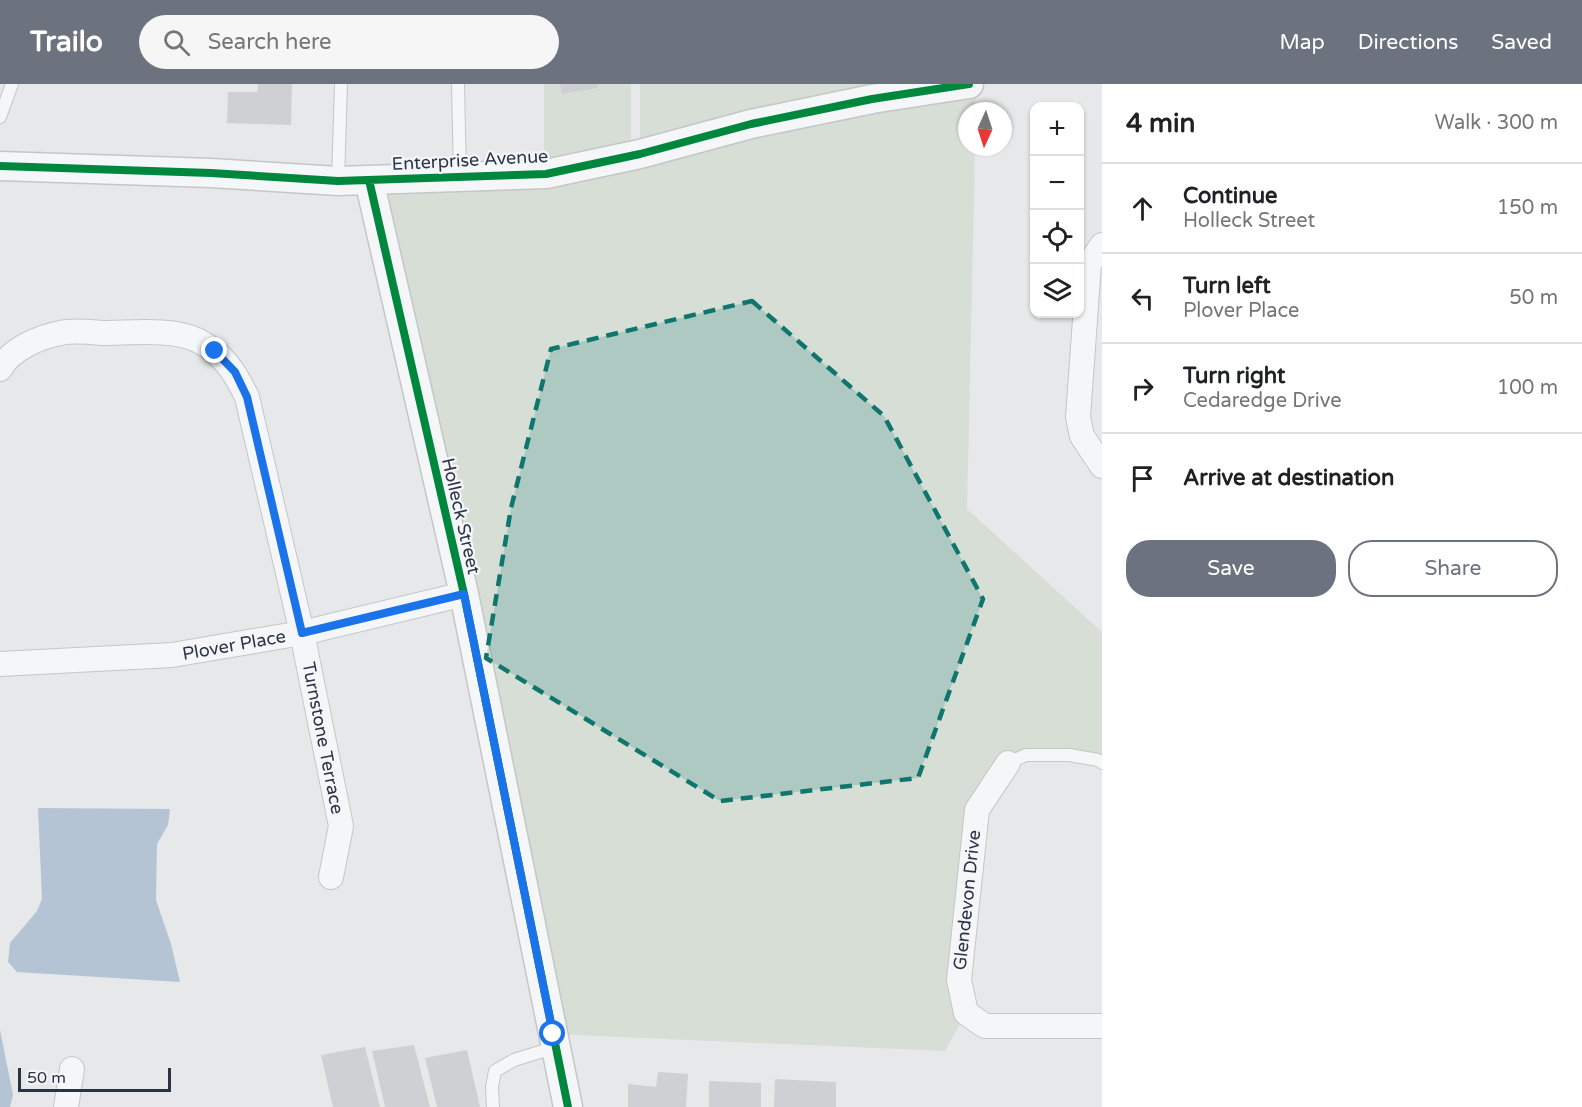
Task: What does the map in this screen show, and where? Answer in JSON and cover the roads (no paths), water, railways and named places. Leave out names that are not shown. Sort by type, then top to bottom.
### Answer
[{"type":"street","name":"Enterprise Avenue","points":[[0,166],[211,173],[338,181],[546,174],[640,154],[751,124],[872,99],[969,84]]},
{"type":"street","name":"Holleck Street","points":[[369,180],[464,594],[568,1107]]},
{"type":"street","points":[[1102,245],[1089,264],[1078,417],[1082,436],[1102,466]]},
{"type":"street","name":"Turnstone Terrace","points":[[0,369],[4,361],[36,340],[63,332],[173,334],[195,340],[215,351],[235,372],[247,397],[302,633],[340,826],[331,877]]},
{"type":"street","name":"Plover Place","points":[[0,664],[172,655],[302,633],[464,594]]},
{"type":"street","name":"Glendevon Drive","points":[[1008,763],[977,810],[959,980],[966,1013],[985,1026],[1102,1026]]},
{"type":"street","points":[[66,1107],[72,1069]]},
{"type":"lane","points":[[0,117],[12,84]]},
{"type":"lane","points":[[338,181],[341,84]]},
{"type":"lane","name":"Enterprise Avenue","points":[[458,84],[460,176]]},
{"type":"lane","points":[[1008,763],[1026,755],[1069,755],[1098,760],[1102,764]]},
{"type":"lane","points":[[493,1107],[492,1087],[495,1071],[514,1060],[556,1047]]},
{"type":"water","points":[[38,808],[170,809],[168,825],[157,844],[156,900],[171,944],[180,982],[17,972],[8,962],[10,943],[37,911],[42,899]]},
{"type":"water","points":[[0,1030],[13,1095],[10,1107],[0,1107]]}]
